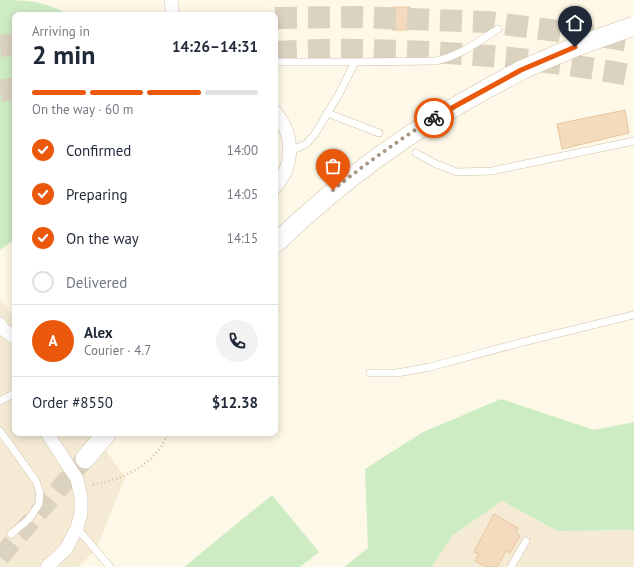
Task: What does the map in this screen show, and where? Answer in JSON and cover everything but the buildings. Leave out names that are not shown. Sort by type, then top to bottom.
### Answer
[{"type":"main road","points":[[278,241],[343,182],[416,130],[459,104],[521,70],[575,47],[634,26]]},
{"type":"main road","points":[[85,459],[104,436]]},
{"type":"street","points":[[171,0],[173,12]]},
{"type":"street","points":[[278,116],[289,136],[290,151],[288,168],[278,184]]},
{"type":"street","points":[[0,324],[3,329],[12,336]]},
{"type":"street","points":[[47,567],[66,549],[77,528],[81,513],[81,497],[77,479],[49,436]]},
{"type":"lane","points":[[278,62],[435,61],[447,59],[498,29]]},
{"type":"lane","points":[[290,151],[306,144],[315,134],[355,62]]},
{"type":"lane","points":[[327,113],[379,133]]},
{"type":"lane","points":[[416,153],[436,164],[457,172],[492,171],[634,141]]},
{"type":"lane","points":[[370,374],[397,373],[430,367],[634,315]]},
{"type":"lane","points":[[0,401],[12,395]]},
{"type":"lane","points":[[0,431],[36,481],[40,492],[39,504],[29,519],[11,534]]},
{"type":"lane","points":[[77,528],[110,567]]},
{"type":"lane","points":[[511,567],[526,541]]},
{"type":"path","points":[[79,487],[110,481],[135,471],[158,451],[167,436]]},
{"type":"shaded area","points":[[0,299],[12,316],[12,436],[96,436],[125,478],[96,550],[78,567],[0,567]]},
{"type":"shaded area","points":[[502,501],[558,531],[634,530],[634,567],[432,567],[452,536]]},
{"type":"green space","points":[[0,0],[19,0],[44,4],[64,12],[12,12],[12,241],[0,250]]},
{"type":"green space","points":[[501,399],[594,430],[634,422],[634,530],[558,531],[502,501],[452,536],[432,567],[344,567],[368,548],[365,469],[423,432]]},
{"type":"green space","points":[[272,495],[319,552],[300,567],[184,567]]},
{"type":"tunnel","points":[[278,18],[359,17],[488,22],[634,42]]},
{"type":"tunnel","points":[[0,46],[12,44]]},
{"type":"tunnel","points":[[278,52],[347,50],[461,54],[565,64],[634,76]]},
{"type":"tunnel","points":[[0,91],[12,89]]},
{"type":"tunnel","points":[[0,557],[85,459]]},
{"type":"way so far","points":[[333,190],[364,166],[434,118]]},
{"type":"route","points":[[434,118],[521,70],[575,47]]}]
